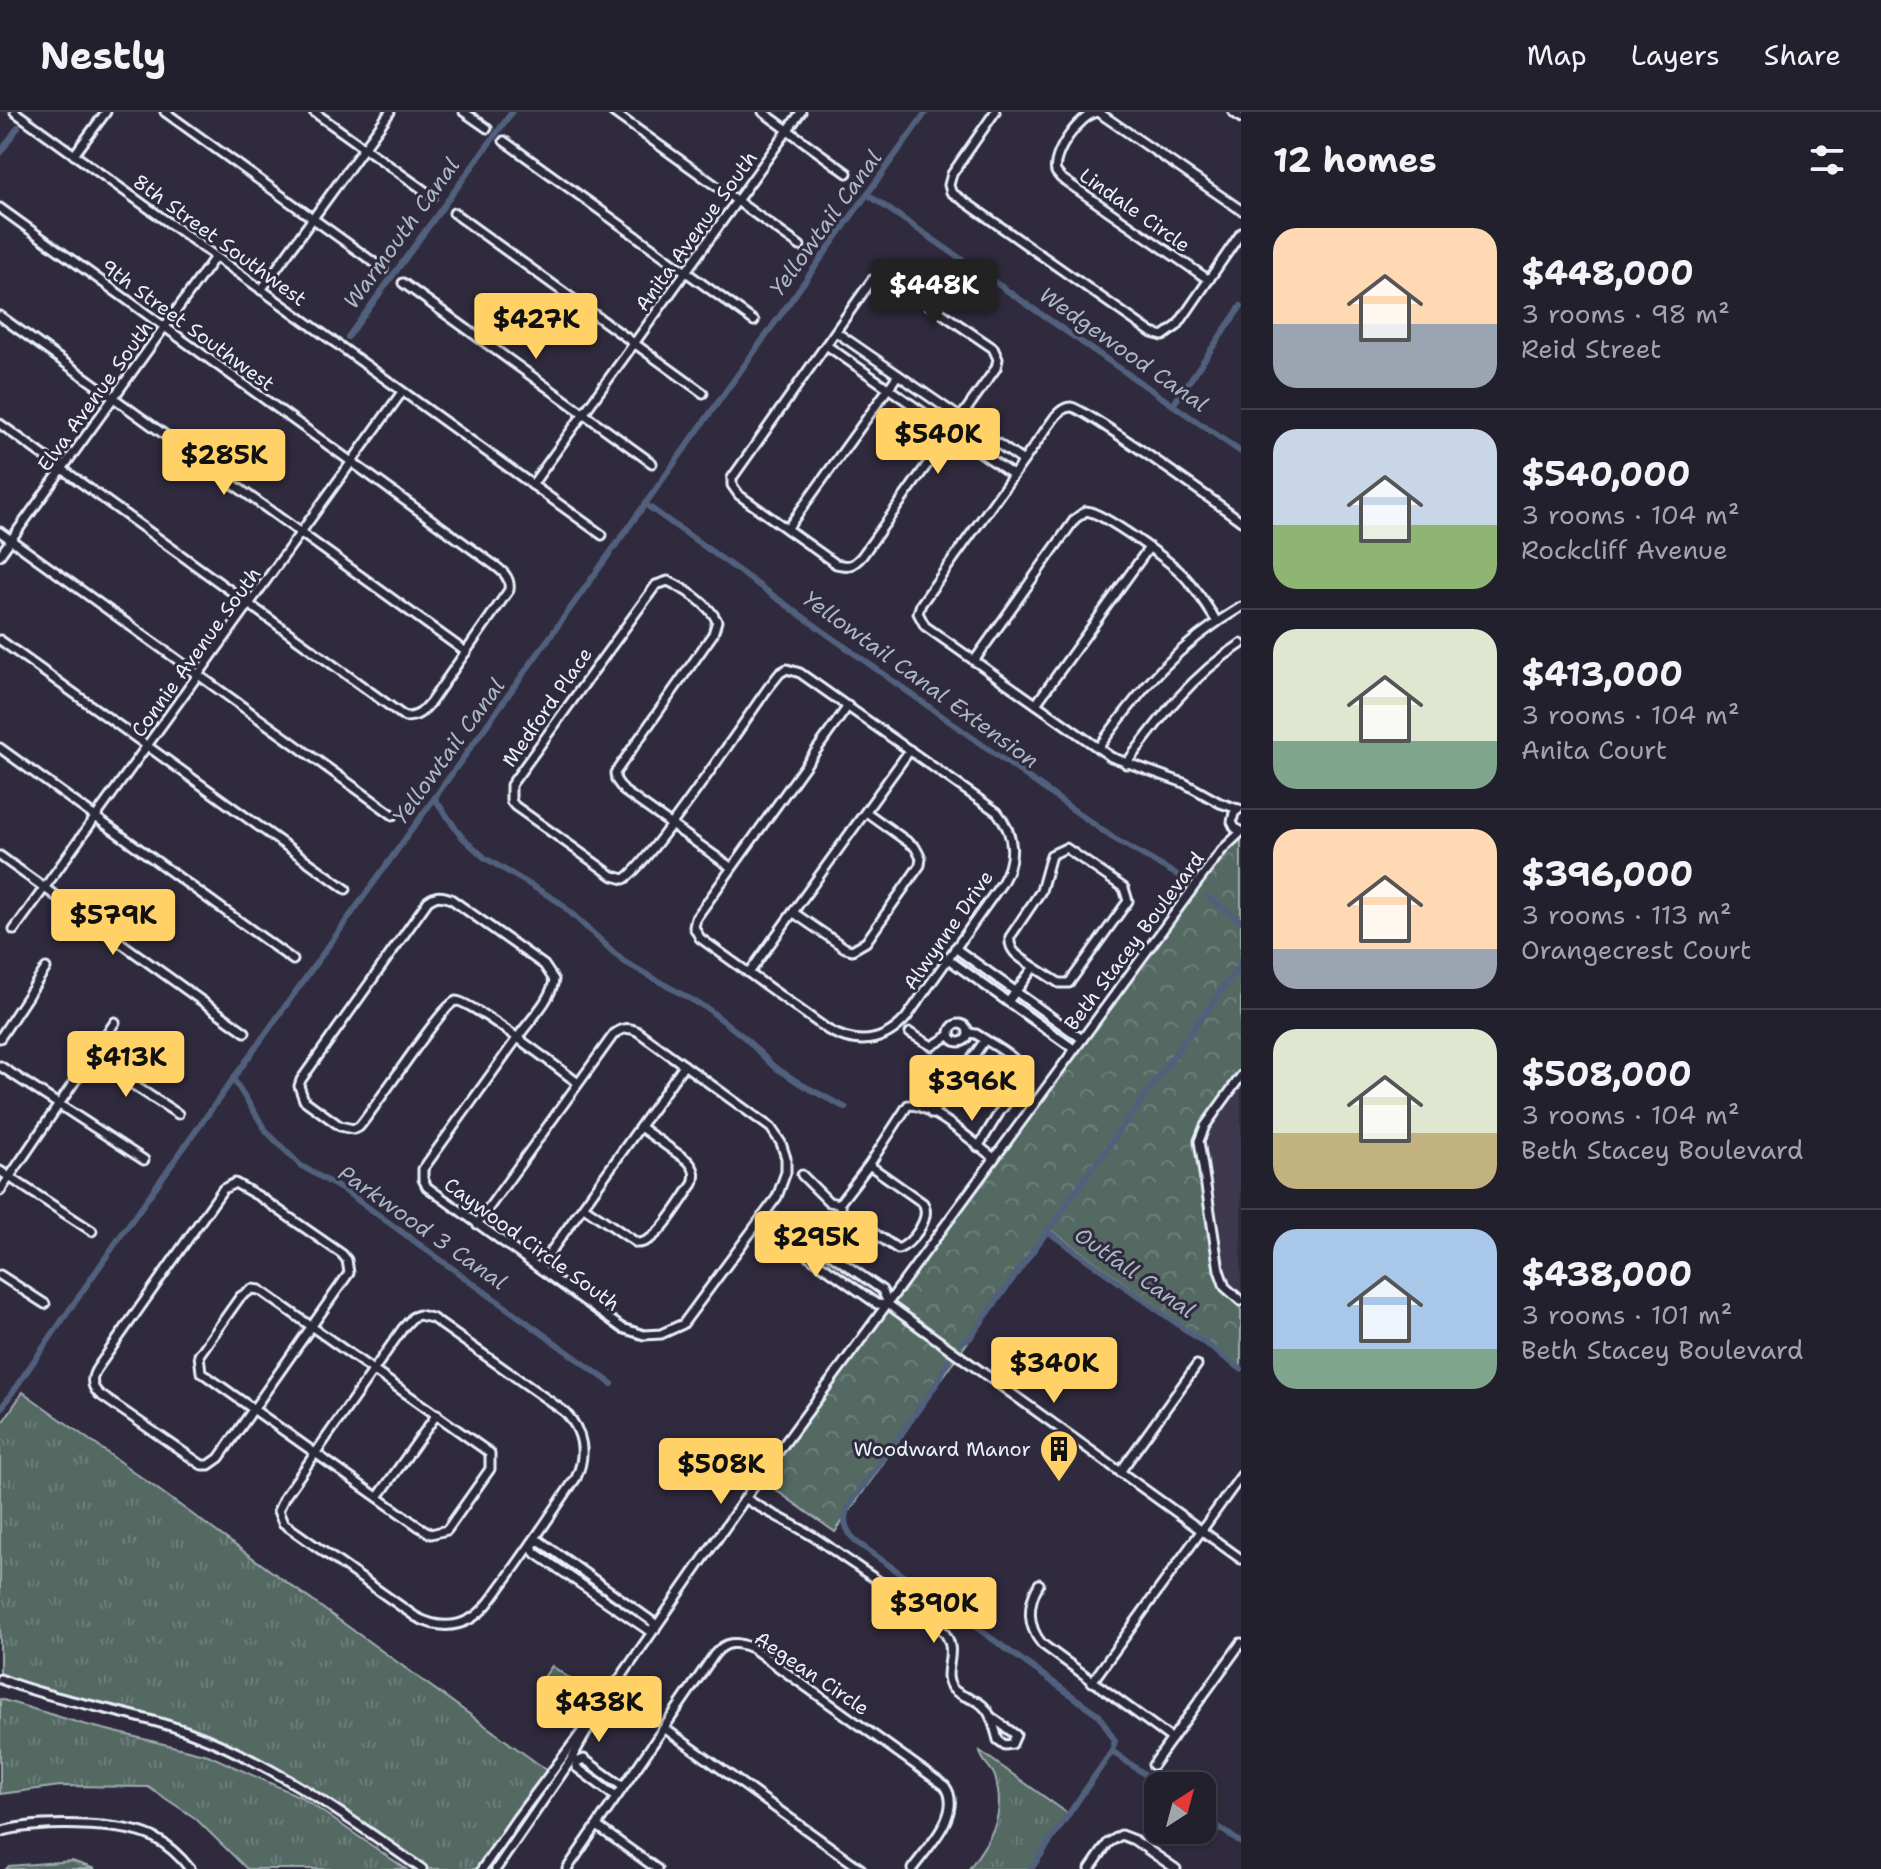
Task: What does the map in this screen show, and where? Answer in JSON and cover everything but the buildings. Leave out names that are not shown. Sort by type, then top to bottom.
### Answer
[{"type":"street","name":"8th Street Southwest","points":[[15,112],[602,535]]},
{"type":"street","points":[[74,155],[106,112]]},
{"type":"street","points":[[165,112],[383,269]]},
{"type":"street","points":[[314,112],[432,196]]},
{"type":"street","points":[[261,290],[390,112]]},
{"type":"street","points":[[464,112],[487,128]]},
{"type":"street","points":[[613,112],[800,246]]},
{"type":"street","points":[[763,112],[847,173]]},
{"type":"street","name":"Anita Avenue South","points":[[532,485],[801,112]]},
{"type":"street","points":[[995,112],[952,174],[951,192],[1152,333],[1163,336],[1177,326],[1241,233]]},
{"type":"street","name":"Lindale Circle","points":[[1209,280],[1061,178],[1054,164],[1056,158],[1080,122],[1091,113],[1098,112],[1241,210]]},
{"type":"street","points":[[1233,112],[1241,118]]},
{"type":"street","points":[[504,141],[754,321]]},
{"type":"street","name":"9th Street Southwest","points":[[0,208],[506,574],[510,583],[506,596],[466,652]]},
{"type":"street","points":[[454,213],[703,393]]},
{"type":"street","name":"Elva Avenue South","points":[[0,555],[215,257]]},
{"type":"street","points":[[887,276],[993,348],[998,359],[996,368],[862,556],[854,565],[847,567],[836,564],[739,495],[732,485],[738,467],[836,332],[872,280],[887,276]]},
{"type":"street","points":[[403,283],[652,463]]},
{"type":"street","points":[[0,316],[466,652],[430,703],[414,717],[400,713],[0,424]]},
{"type":"street","points":[[836,332],[1023,461]]},
{"type":"street","points":[[826,345],[1013,475]]},
{"type":"street","points":[[787,529],[898,375]]},
{"type":"street","name":"Connie Avenue South","points":[[14,930],[402,392]]},
{"type":"street","points":[[1239,829],[1237,811],[1184,783],[1126,764],[1098,748],[925,626],[918,613],[921,604],[1023,461],[1058,413],[1068,406],[1075,407],[1105,426],[1241,521]]},
{"type":"street","points":[[974,661],[1079,514],[1086,511],[1094,512],[1183,575],[1217,622]]},
{"type":"street","points":[[0,532],[393,815]]},
{"type":"street","points":[[1036,704],[1148,549]]},
{"type":"street","name":"Medford Place","points":[[668,581],[713,613],[717,621],[713,634],[615,773],[624,791],[671,824],[637,871],[624,879],[613,876],[511,801],[511,785],[656,585],[668,581]]},
{"type":"street","points":[[1098,748],[1164,664],[1241,607]]},
{"type":"street","points":[[0,640],[346,889]]},
{"type":"street","points":[[1126,764],[1188,685],[1241,644]]},
{"type":"street","name":"Alwynne Drive","points":[[671,824],[768,688],[787,669],[800,673],[997,812],[1011,840],[1012,860],[1007,875],[898,1027],[882,1037],[861,1041],[842,1038],[828,1030],[700,938],[694,927],[696,918],[732,868]]},
{"type":"street","points":[[671,824],[732,868],[848,706]]},
{"type":"street","points":[[0,748],[293,960]]},
{"type":"street","points":[[749,973],[910,750]]},
{"type":"street","points":[[794,913],[845,948],[861,947],[912,878],[920,865],[919,851],[866,812]]},
{"type":"street","name":"Beth Stacey Boulevard","points":[[482,1869],[596,1713],[745,1498],[1239,829]]},
{"type":"street","points":[[1066,848],[1124,888],[1128,901],[1069,983],[1059,983],[1034,967],[1014,952],[1010,937],[1041,891],[1051,855],[1066,848]]},
{"type":"street","points":[[0,856],[245,1032]]},
{"type":"street","points":[[477,1224],[578,1083],[465,1002],[455,1001],[442,1014],[359,1127],[340,1126],[304,1100],[299,1086],[428,901],[435,896],[443,895],[451,899],[544,965],[554,980],[553,987],[516,1038]]},
{"type":"street","points":[[955,948],[1082,1039]]},
{"type":"street","points":[[948,959],[1074,1049]]},
{"type":"street","points":[[1008,1002],[1034,967]]},
{"type":"street","points":[[0,1038],[46,968]]},
{"type":"street","points":[[0,1191],[115,1022]]},
{"type":"street","points":[[910,1033],[932,1046],[950,1035],[951,1029],[958,1023],[1025,1070],[1026,1078],[978,1147]]},
{"type":"street","name":"Caywood Circle South","points":[[516,1038],[423,1169],[427,1187],[622,1328],[644,1335],[667,1333],[695,1312],[777,1197],[786,1165],[781,1143],[771,1128],[756,1116],[637,1031],[620,1029],[614,1034],[578,1083]]},
{"type":"street","points":[[950,1035],[959,1042],[965,1040],[969,1033]]},
{"type":"street","points":[[932,1114],[985,1040]]},
{"type":"street","points":[[92,1058],[178,1114]]},
{"type":"street","points":[[539,1268],[684,1065]]},
{"type":"street","points":[[0,1066],[144,1160]]},
{"type":"street","points":[[1241,1076],[1205,1126],[1199,1150],[1219,1270],[1225,1287],[1241,1301]]},
{"type":"street","points":[[839,1204],[908,1105],[916,1105],[932,1114],[994,1158]]},
{"type":"street","points":[[584,1207],[637,1243],[644,1244],[656,1235],[693,1184],[696,1176],[694,1167],[640,1127]]},
{"type":"street","points":[[839,1204],[843,1213],[890,1246],[898,1249],[909,1241],[926,1216],[927,1209],[869,1165]]},
{"type":"street","points":[[0,1171],[92,1231]]},
{"type":"street","points":[[802,1175],[829,1202],[839,1204]]},
{"type":"street","points":[[229,1185],[241,1185],[342,1254],[349,1266],[349,1273],[312,1326],[219,1458],[209,1465],[195,1462],[94,1389],[92,1380],[98,1367],[223,1189],[229,1185]]},
{"type":"street","points":[[762,1217],[772,1230],[877,1304],[889,1305]]},
{"type":"street","points":[[762,1217],[780,1219],[882,1290],[889,1305],[1241,1559]]},
{"type":"street","points":[[0,1275],[45,1304]]},
{"type":"street","points":[[252,1289],[260,1290],[312,1326],[485,1449],[492,1461],[490,1469],[454,1522],[440,1534],[425,1531],[209,1379],[198,1366],[199,1355],[213,1334],[240,1297],[252,1289]]},
{"type":"street","points":[[428,1316],[560,1408],[571,1418],[578,1431],[583,1447],[579,1472],[532,1543],[478,1614],[460,1623],[437,1625],[416,1617],[279,1518],[280,1504],[374,1370],[413,1317],[428,1316]]},
{"type":"street","points":[[1120,1472],[1197,1365]]},
{"type":"street","points":[[378,1497],[437,1414]]},
{"type":"street","points":[[1092,1682],[1241,1476]]},
{"type":"street","points":[[745,1498],[772,1516],[812,1535],[926,1615],[946,1634],[950,1643],[952,1653],[948,1676],[953,1689],[978,1701],[990,1716]]},
{"type":"street","points":[[532,1543],[540,1541],[653,1622],[655,1629]]},
{"type":"street","points":[[1039,1584],[1032,1599],[1030,1616],[1036,1636],[1052,1652],[1172,1739]]},
{"type":"street","name":"Aegean Circle","points":[[567,1869],[720,1648],[735,1642],[752,1648],[949,1792],[952,1808],[949,1816],[912,1869]]},
{"type":"street","points":[[1153,1765],[1241,1643]]},
{"type":"street","points":[[0,1679],[55,1698],[172,1727],[240,1753],[302,1787],[422,1869]]},
{"type":"street","name":"Beth Stacey Boulevard","points":[[496,1869],[574,1760],[596,1713]]},
{"type":"street","points":[[664,1728],[861,1869]]},
{"type":"street","points":[[616,1797],[576,1767],[574,1760],[584,1759],[623,1787]]},
{"type":"street","points":[[0,1832],[24,1826],[129,1829],[168,1846],[190,1869]]},
{"type":"street","points":[[597,1826],[657,1869]]},
{"type":"street","points":[[1090,1869],[1108,1843],[1121,1835],[1134,1840],[1176,1869]]},
{"type":"shaded area","points":[[1241,1076],[1241,1301],[1225,1287],[1199,1141]]},
{"type":"green space","points":[[1241,835],[1241,1072],[1202,1125],[1197,1141],[1219,1281],[1223,1289],[1241,1304],[1241,1367],[1050,1230],[835,1532],[763,1481],[1225,851]]},
{"type":"green space","points":[[23,1392],[548,1771],[479,1869],[428,1869],[304,1784],[242,1750],[187,1728],[0,1676],[0,1426]]},
{"type":"green space","points":[[552,1666],[576,1683],[566,1697],[542,1680]]},
{"type":"green space","points":[[0,1699],[83,1724],[208,1755],[301,1797],[406,1869],[247,1869],[195,1818],[148,1787],[60,1786],[0,1794]]},
{"type":"green space","points":[[980,1751],[1070,1815],[1033,1869],[969,1869],[990,1837],[998,1816],[995,1777]]},
{"type":"green space","points":[[72,1861],[95,1869],[6,1869],[9,1866]]},
{"type":"waterway","name":"Warmouth Canal","points":[[348,337],[512,112]]},
{"type":"waterway","name":"Yellowtail Canal","points":[[0,1410],[122,1234],[926,112]]},
{"type":"waterway","points":[[0,153],[18,127]]},
{"type":"waterway","name":"Wedgewood Canal","points":[[867,194],[1241,452]]},
{"type":"waterway","points":[[1173,405],[1241,306]]},
{"type":"waterway","name":"Yellowtail Canal Extension","points":[[645,504],[1113,838],[1179,876]]},
{"type":"waterway","points":[[435,799],[461,836],[485,858],[559,902],[623,961],[708,1009],[745,1038],[773,1066],[846,1108]]},
{"type":"waterway","name":"Yellowtail Canal Extension","points":[[1208,897],[1241,921]]},
{"type":"waterway","name":"Yellowtail Canal Extension","points":[[961,1342],[970,1338],[1241,963]]},
{"type":"waterway","name":"Parkwood 3 Canal","points":[[234,1080],[267,1132],[300,1165],[348,1193],[612,1384]]},
{"type":"waterway","name":"Outfall Canal","points":[[1047,1231],[1241,1369]]},
{"type":"waterway","name":"Yellowtail Canal Extension","points":[[948,1360],[938,1382],[849,1506],[846,1524],[855,1541],[1099,1715],[1115,1741],[1112,1751],[1031,1869]]},
{"type":"waterway","points":[[1112,1751],[1144,1774]]},
{"type":"waterway","points":[[1216,1825],[1241,1843]]},
{"type":"place","name":"Woodward Manor","points":[[1059,1483]]}]
